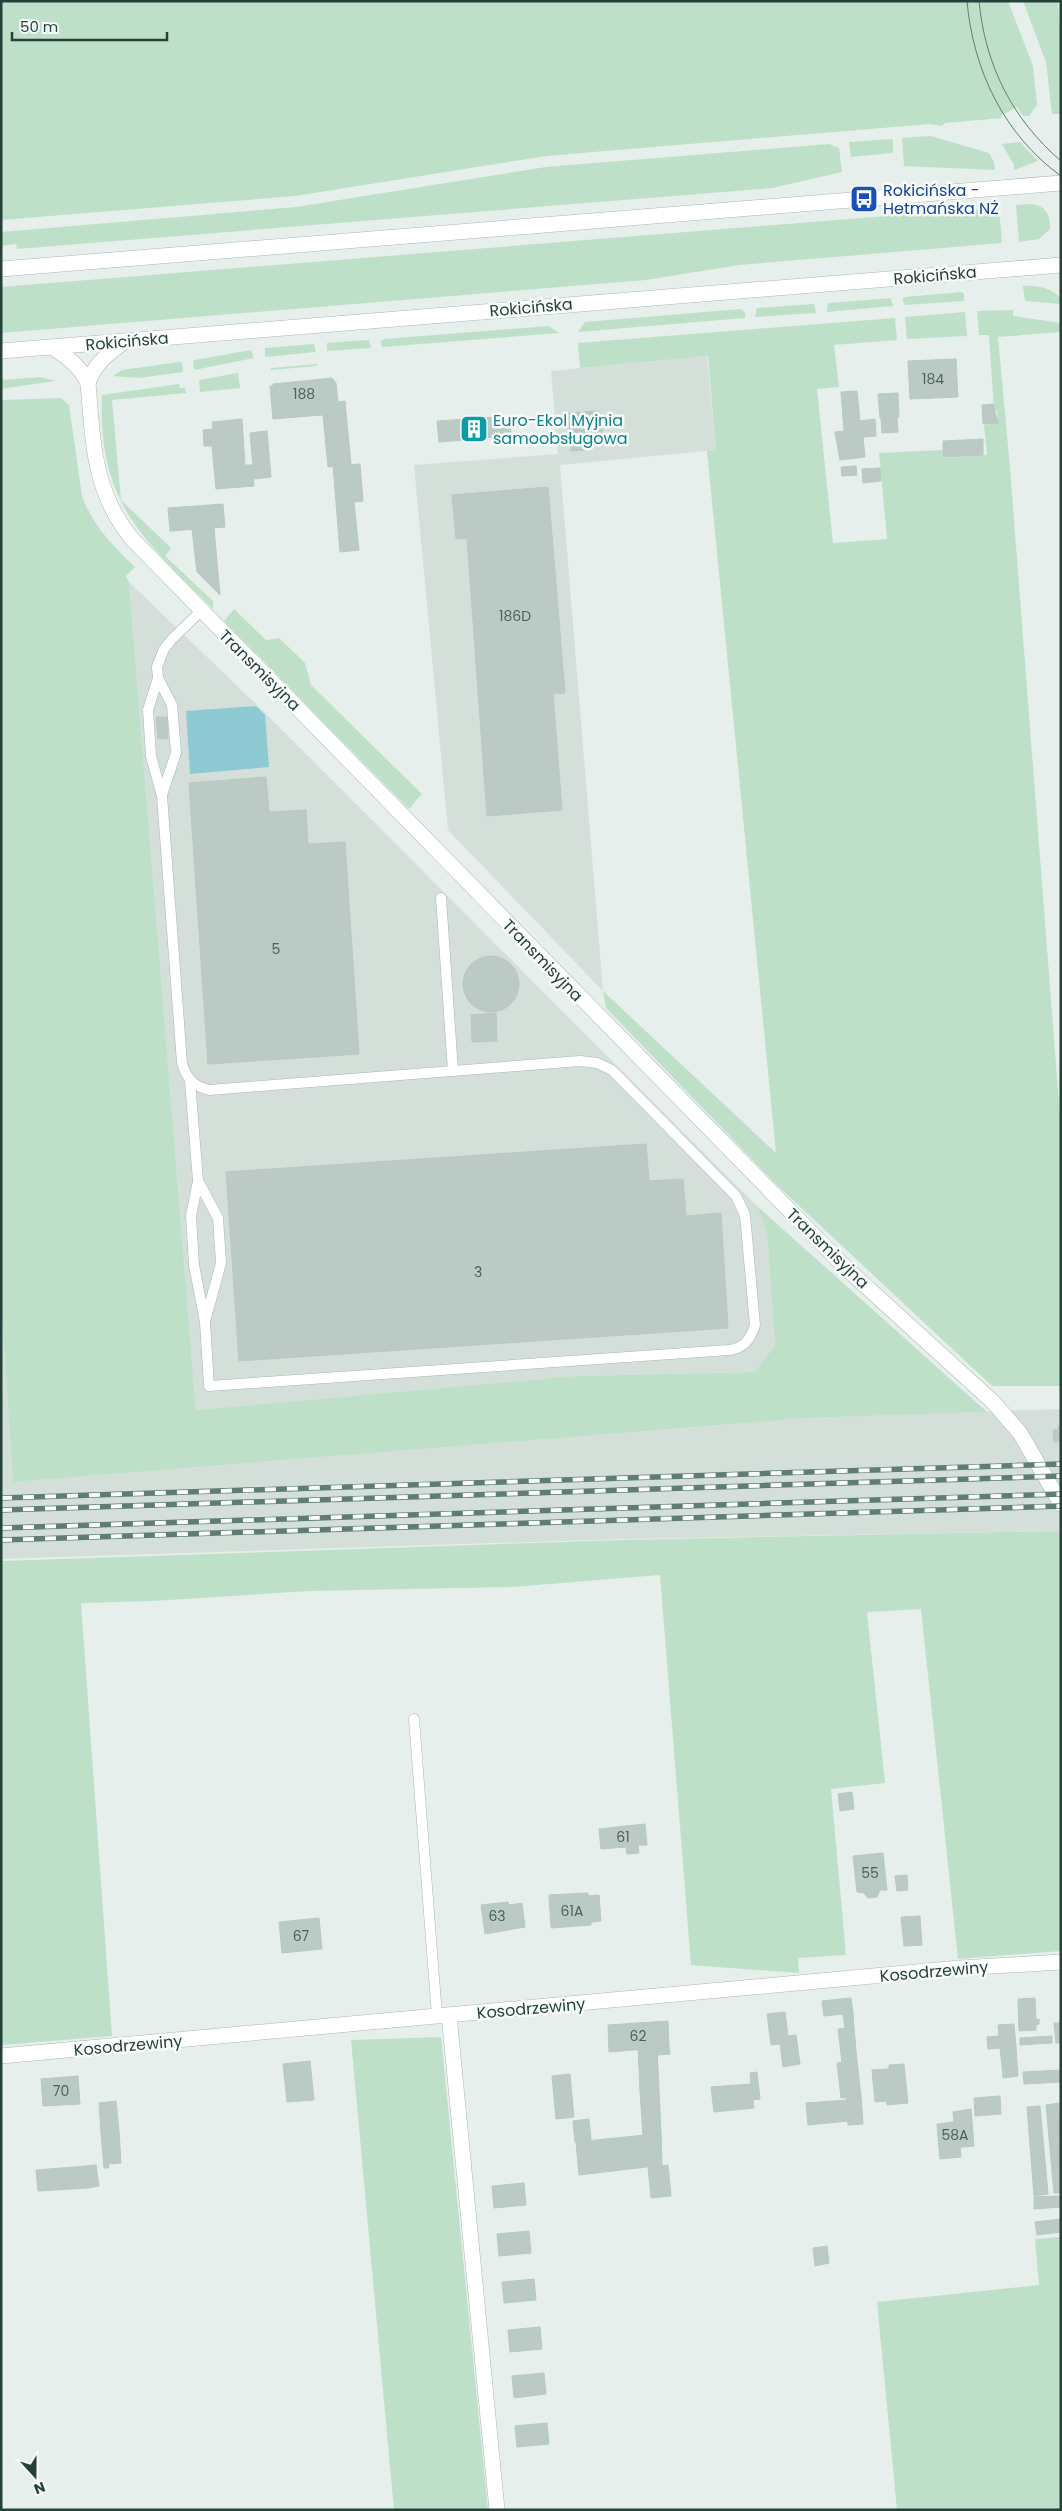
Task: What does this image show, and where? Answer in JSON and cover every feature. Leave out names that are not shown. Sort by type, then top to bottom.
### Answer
[{"type":"street","points":[[1,269],[1061,184]]},
{"type":"street","name":"Rokicińska","points":[[1,351],[1061,265]]},
{"type":"street","points":[[88,383],[95,368],[103,359],[126,341]]},
{"type":"street","points":[[52,347],[78,368],[88,383]]},
{"type":"street","name":"Transmisyjna","points":[[88,383],[96,467],[112,513],[132,539],[847,1269],[993,1402],[1020,1433],[1061,1504]]},
{"type":"street","name":"Kosodrzewiny","points":[[1,2056],[960,1968],[1061,1962]]},
{"type":"street","points":[[443,2016],[497,2510]]},
{"type":"lane","points":[[162,796],[176,753],[172,705],[158,678],[157,667],[164,649],[180,630],[201,611]]},
{"type":"lane","points":[[158,678],[148,710],[151,756],[162,796],[182,1063],[185,1074],[190,1081],[200,1088],[209,1090],[580,1061],[597,1063],[612,1070],[736,1196],[742,1205],[745,1215],[755,1325],[746,1343],[738,1349],[209,1386],[205,1322],[194,1265],[191,1216],[198,1181],[190,1081]]},
{"type":"lane","points":[[441,898],[453,1071]]},
{"type":"lane","points":[[198,1181],[218,1218],[221,1263],[205,1322]]},
{"type":"lane","points":[[414,1719],[443,2016]]},
{"type":"shaded area","points":[[707,356],[716,450],[560,465],[603,991],[448,830],[414,465],[558,454],[551,371]]},
{"type":"shaded area","points":[[129,582],[256,704],[757,1206],[767,1233],[775,1345],[755,1372],[575,1376],[196,1410]]},
{"type":"shaded area","points":[[1,1303],[13,1482],[808,1418],[1061,1409],[1061,1531],[622,1539],[1,1559]]},
{"type":"green space","points":[[1,1],[1008,1],[1033,66],[1037,105],[1029,116],[1023,116],[1017,107],[1001,116],[1002,118],[945,123],[942,126],[930,124],[546,156],[295,196],[1,220]]},
{"type":"green space","points":[[1023,1],[1058,1],[1061,46],[1061,114],[1052,114],[1046,62]]},
{"type":"green space","points":[[931,136],[989,153],[994,162],[995,170],[904,166],[902,138]]},
{"type":"green space","points":[[893,139],[893,153],[851,157],[849,142]]},
{"type":"green space","points":[[1020,142],[1038,161],[1014,170],[1014,165],[1002,144]]},
{"type":"green space","points":[[829,144],[839,148],[842,172],[772,188],[17,249],[16,244],[1,246],[1,232],[296,207],[546,167]]},
{"type":"green space","points":[[1032,204],[1041,207],[1047,212],[1050,229],[1039,239],[1019,242],[1016,205]]},
{"type":"green space","points":[[999,207],[1002,243],[739,265],[646,280],[1,333],[1,287]]},
{"type":"green space","points":[[1023,286],[1034,286],[1049,290],[1061,299],[1061,304],[1025,301]]},
{"type":"green space","points":[[961,292],[964,294],[964,301],[904,305],[903,299],[905,297]]},
{"type":"green space","points":[[891,298],[893,306],[827,312],[828,303]]},
{"type":"green space","points":[[814,304],[816,313],[755,317],[757,308]]},
{"type":"green space","points":[[741,309],[745,313],[745,318],[578,332],[585,322]]},
{"type":"green space","points":[[1013,310],[1013,316],[1061,323],[1061,332],[998,337],[1010,468],[1061,1130],[1061,1386],[992,1386],[779,1187],[606,1008],[603,991],[776,1153],[707,451],[716,450],[708,356],[580,368],[578,343],[895,318],[897,340],[834,345],[839,387],[817,389],[833,543],[887,539],[879,453],[942,450],[943,458],[987,455],[984,425],[998,423],[997,411],[994,411],[989,335],[979,335],[977,311]]},
{"type":"green space","points":[[965,312],[967,336],[907,339],[905,317]]},
{"type":"green space","points":[[549,326],[559,333],[382,347],[381,341],[384,339]]},
{"type":"green space","points":[[369,340],[371,348],[327,351],[327,343]]},
{"type":"green space","points":[[314,344],[316,352],[265,357],[265,348]]},
{"type":"green space","points":[[251,350],[254,358],[194,370],[193,361],[195,360]]},
{"type":"green space","points":[[182,363],[183,372],[139,378],[113,376],[122,370]]},
{"type":"green space","points":[[317,364],[317,366],[271,370],[271,368]]},
{"type":"green space","points":[[238,373],[240,388],[200,392],[199,380]]},
{"type":"green space","points":[[40,377],[55,381],[1,389],[1,380]]},
{"type":"green space","points":[[179,384],[180,388],[185,388],[186,393],[112,400],[121,500],[108,464],[103,433],[102,395]]},
{"type":"green space","points":[[61,398],[69,405],[82,496],[92,517],[104,535],[135,567],[126,576],[129,582],[196,1410],[575,1376],[755,1372],[775,1345],[767,1233],[757,1206],[987,1412],[808,1418],[13,1482],[1,1303],[1,400]]},
{"type":"green space","points":[[121,500],[171,548],[165,556],[213,601],[213,609],[165,561],[129,516]]},
{"type":"green space","points":[[234,609],[266,640],[279,638],[305,663],[311,685],[422,794],[409,809],[224,621]]},
{"type":"green space","points":[[1060,1531],[1061,1951],[958,1959],[921,1609],[867,1612],[885,1783],[831,1789],[846,1955],[798,1958],[799,1973],[691,1965],[660,1575],[513,1587],[309,1591],[153,1601],[81,1603],[112,2036],[1,2045],[1,1561],[622,1540]]},
{"type":"green space","points":[[441,2037],[488,2510],[394,2510],[351,2040]]},
{"type":"green space","points":[[1061,2237],[1061,2510],[897,2510],[877,2302],[1039,2285],[1035,2239]]},
{"type":"water","points":[[256,706],[265,715],[269,767],[190,774],[186,711]]},
{"type":"building","points":[[956,359],[958,397],[910,399],[908,361]]},
{"type":"building","points":[[332,378],[336,383],[338,402],[345,401],[346,413],[273,419],[270,386],[273,386],[273,384]]},
{"type":"building","points":[[857,391],[860,421],[875,419],[876,436],[863,437],[865,457],[840,460],[835,432],[844,431],[841,392]]},
{"type":"building","points":[[898,393],[899,417],[880,418],[878,394]]},
{"type":"building","points":[[993,404],[998,423],[983,424],[982,405]]},
{"type":"building","points":[[598,411],[598,422],[602,421],[603,438],[585,439],[583,412]]},
{"type":"building","points":[[582,412],[585,450],[571,451],[568,413]]},
{"type":"building","points":[[346,413],[351,464],[328,467],[323,415]]},
{"type":"building","name":"Euro-Ekol Myjnia samoobsługowa","points":[[510,416],[511,436],[439,442],[437,421]]},
{"type":"building","points":[[897,417],[898,432],[882,433],[881,418]]},
{"type":"building","points":[[242,419],[245,465],[252,465],[254,486],[216,489],[212,446],[204,446],[203,430],[213,429],[212,422]]},
{"type":"building","points":[[267,431],[271,477],[254,479],[250,433]]},
{"type":"building","points":[[983,439],[983,455],[943,457],[943,441]]},
{"type":"building","points":[[360,464],[363,501],[354,502],[359,550],[340,552],[333,466]]},
{"type":"building","points":[[856,466],[857,475],[842,476],[841,467]]},
{"type":"building","points":[[880,468],[881,481],[863,483],[862,469]]},
{"type":"building","points":[[548,487],[565,693],[553,694],[562,810],[487,816],[467,538],[456,539],[452,495]]},
{"type":"building","points":[[223,504],[225,527],[170,531],[168,508]]},
{"type":"building","points":[[214,528],[220,595],[197,572],[192,529]]},
{"type":"building","points":[[156,717],[167,717],[168,738],[158,739]]},
{"type":"building","points":[[266,777],[269,812],[306,810],[308,844],[345,842],[359,1054],[208,1064],[189,783]]},
{"type":"building","points":[[491,956],[502,958],[511,964],[517,973],[519,984],[517,995],[511,1004],[502,1010],[491,1012],[480,1010],[471,1004],[465,995],[463,984],[465,973],[471,964],[480,958]]},
{"type":"building","points":[[496,1013],[497,1041],[472,1042],[471,1015]]},
{"type":"building","points":[[646,1144],[649,1181],[683,1179],[686,1216],[721,1213],[728,1328],[239,1361],[226,1172]]},
{"type":"building","points":[[1058,1426],[1061,1426],[1061,1441],[1054,1442],[1053,1430],[1058,1430]]},
{"type":"building","points":[[852,1792],[854,1809],[840,1811],[838,1794]]},
{"type":"building","points":[[645,1824],[647,1845],[638,1845],[639,1853],[627,1854],[626,1847],[601,1849],[599,1829]]},
{"type":"building","points":[[883,1853],[887,1890],[880,1890],[877,1897],[868,1898],[864,1893],[857,1892],[853,1856]]},
{"type":"building","points":[[907,1875],[908,1890],[897,1891],[895,1876]]},
{"type":"building","points":[[588,1893],[588,1896],[599,1895],[601,1921],[591,1922],[591,1925],[551,1928],[549,1895]]},
{"type":"building","points":[[508,1902],[509,1905],[522,1903],[525,1927],[485,1934],[481,1905]]},
{"type":"building","points":[[920,1916],[922,1945],[904,1946],[901,1917]]},
{"type":"building","points":[[319,1918],[322,1949],[282,1953],[279,1922]]},
{"type":"building","points":[[851,1998],[853,2013],[824,2016],[822,2001]]},
{"type":"building","points":[[1035,1998],[1036,2020],[1039,2019],[1039,2024],[1036,2025],[1036,2030],[1019,2031],[1018,1999]]},
{"type":"building","points":[[785,2012],[788,2036],[796,2035],[797,2042],[771,2045],[767,2014]]},
{"type":"building","points":[[853,2013],[854,2028],[845,2029],[843,2014]]},
{"type":"building","points":[[668,2021],[669,2047],[609,2052],[608,2025]]},
{"type":"building","points":[[1054,2023],[1061,2023],[1061,2043],[1056,2043]]},
{"type":"building","points":[[1014,2024],[1016,2047],[988,2049],[987,2037],[999,2036],[998,2025]]},
{"type":"building","points":[[854,2028],[857,2061],[842,2063],[838,2029]]},
{"type":"building","points":[[1052,2036],[1052,2043],[1020,2045],[1020,2038]]},
{"type":"building","points":[[797,2042],[800,2064],[783,2067],[780,2044]]},
{"type":"building","points":[[657,2047],[659,2090],[640,2091],[638,2048]]},
{"type":"building","points":[[669,2047],[670,2054],[657,2055],[657,2048]]},
{"type":"building","points":[[1016,2047],[1017,2064],[1002,2065],[1000,2049]]},
{"type":"building","points":[[310,2061],[314,2100],[287,2102],[283,2064]]},
{"type":"building","points":[[857,2061],[861,2096],[841,2098],[837,2063]]},
{"type":"building","points":[[904,2064],[908,2103],[887,2105],[886,2101],[875,2102],[872,2070],[889,2069],[889,2065]]},
{"type":"building","points":[[1017,2064],[1018,2076],[1003,2078],[1002,2065]]},
{"type":"building","points":[[1061,2070],[1061,2082],[1024,2084],[1023,2072]]},
{"type":"building","points":[[757,2072],[760,2099],[753,2100],[754,2108],[714,2112],[711,2087],[751,2084],[750,2073]]},
{"type":"building","points":[[570,2074],[574,2117],[556,2119],[552,2076]]},
{"type":"building","points":[[78,2076],[80,2104],[43,2106],[41,2079]]},
{"type":"building","points":[[659,2090],[661,2133],[643,2135],[640,2091]]},
{"type":"building","points":[[861,2096],[863,2124],[848,2125],[846,2097]]},
{"type":"building","points":[[1000,2096],[1001,2114],[975,2116],[974,2098]]},
{"type":"building","points":[[847,2100],[848,2121],[808,2125],[806,2103]]},
{"type":"building","points":[[116,2101],[119,2131],[101,2133],[99,2103]]},
{"type":"building","points":[[1059,2103],[1061,2193],[1054,2193],[1046,2105]]},
{"type":"building","points":[[1040,2106],[1048,2194],[1034,2196],[1027,2107]]},
{"type":"building","points":[[971,2109],[974,2146],[939,2149],[937,2124],[954,2122],[953,2112]]},
{"type":"building","points":[[589,2119],[591,2140],[575,2142],[573,2121]]},
{"type":"building","points":[[119,2131],[121,2163],[108,2164],[109,2168],[104,2168],[101,2133]]},
{"type":"building","points":[[661,2133],[662,2165],[638,2168],[635,2136]]},
{"type":"building","points":[[635,2136],[638,2168],[579,2175],[576,2142]]},
{"type":"building","points":[[960,2147],[961,2157],[940,2159],[939,2149]]},
{"type":"building","points":[[96,2165],[99,2186],[88,2188],[86,2166]]},
{"type":"building","points":[[668,2165],[671,2196],[651,2198],[648,2167]]},
{"type":"building","points":[[86,2166],[88,2188],[38,2191],[36,2170]]},
{"type":"building","points":[[524,2183],[526,2205],[494,2208],[492,2186]]},
{"type":"building","points":[[1061,2196],[1061,2207],[1034,2209],[1034,2197]]},
{"type":"building","points":[[1061,2219],[1061,2232],[1037,2235],[1035,2222]]},
{"type":"building","points":[[529,2231],[531,2253],[499,2256],[497,2234]]},
{"type":"building","points":[[827,2246],[829,2263],[815,2266],[813,2248]]},
{"type":"building","points":[[534,2279],[536,2300],[504,2303],[502,2282]]},
{"type":"building","points":[[540,2327],[542,2349],[510,2352],[508,2330]]},
{"type":"building","points":[[544,2373],[546,2394],[514,2398],[512,2376]]},
{"type":"building","points":[[547,2423],[549,2444],[517,2447],[515,2426]]},
{"type":"tram line","points":[[967,1],[970,27],[976,52],[984,76],[995,99],[1023,141],[1041,160],[1061,176]]},
{"type":"tram line","points":[[979,1],[987,47],[1004,89],[1028,127],[1061,161]]},
{"type":"railway","points":[[1,1498],[1061,1464]]},
{"type":"railway","points":[[1,1510],[1061,1476]]},
{"type":"railway","points":[[1,1528],[1061,1494]]},
{"type":"railway","points":[[1,1540],[1061,1506]]},
{"type":"place","name":"Rokicińska - Hetmańska NŻ","points":[[864,199]]},
{"type":"place","name":"Euro-Ekol Myjnia samoobsługowa","points":[[474,429]]}]
